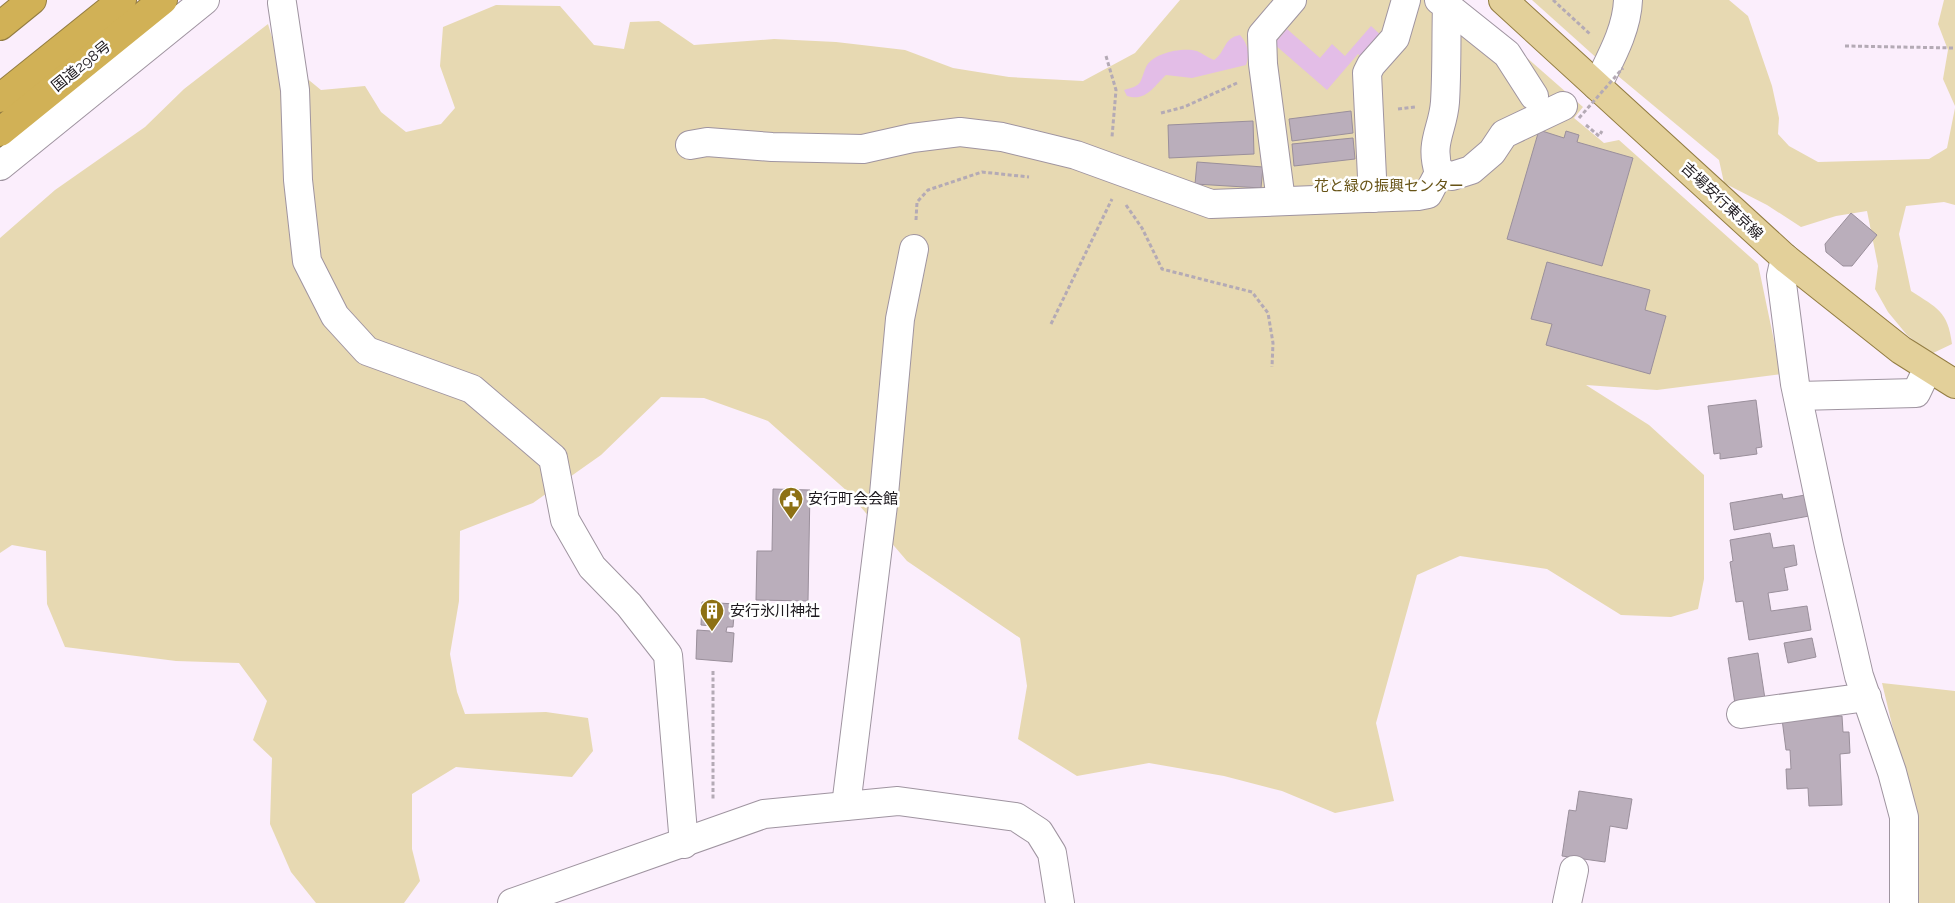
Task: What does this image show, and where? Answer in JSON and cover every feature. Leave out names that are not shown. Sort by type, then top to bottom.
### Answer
[{"type":"highway","points":[[0,26],[32,0]]},
{"type":"highway","points":[[0,98],[122,0]]},
{"type":"highway","name":"国道298号","points":[[0,132],[163,0]]},
{"type":"main road","name":"吉場安行東京線","points":[[1503,0],[1785,258],[1928,368],[1955,384]]},
{"type":"street","points":[[0,166],[205,0]]},
{"type":"street","points":[[1281,201],[1264,78],[1262,35],[1292,0]]},
{"type":"street","points":[[1373,198],[1367,73],[1371,65],[1395,38],[1406,0]]},
{"type":"street","points":[[1597,86],[1618,61],[1628,14],[1628,0]]},
{"type":"street","points":[[283,1],[295,90],[298,180],[308,261],[335,316],[367,350],[472,389],[553,458],[565,520],[592,567],[629,605],[668,655],[684,844]]},
{"type":"street","points":[[1443,3],[1507,54],[1534,96]]},
{"type":"street","points":[[690,145],[707,142],[772,148],[863,149],[912,138],[960,132],[1002,137],[1076,155],[1114,176],[1211,204],[1428,194],[1439,173],[1434,158],[1436,138],[1445,104],[1443,3]]},
{"type":"street","points":[[1439,173],[1452,176],[1471,170],[1492,152],[1504,134],[1571,112]]},
{"type":"street","points":[[846,806],[883,505],[900,319],[914,249]]},
{"type":"street","points":[[1785,258],[1781,276],[1798,396],[1829,546],[1859,676],[1904,817],[1904,903]]},
{"type":"street","points":[[1798,396],[1916,393],[1928,368]]},
{"type":"street","points":[[1741,714],[1867,697]]},
{"type":"street","points":[[512,903],[684,844],[764,814],[898,800],[1016,817],[1039,832],[1052,853],[1060,903]]},
{"type":"street","points":[[1566,903],[1574,870]]},
{"type":"path","points":[[1553,0],[1618,61],[1571,112],[1599,136],[1603,131],[1596,125]]},
{"type":"path","points":[[1845,46],[1955,48]]},
{"type":"path","points":[[1051,324],[1114,176],[1116,90],[1106,56]]},
{"type":"path","points":[[1161,113],[1184,107],[1238,83],[1264,78]]},
{"type":"path","points":[[1369,111],[1445,104]]},
{"type":"path","points":[[914,249],[917,202],[928,190],[982,172],[1038,178]]},
{"type":"path","points":[[1114,176],[1162,269],[1252,292],[1268,313],[1273,343],[1272,367]]},
{"type":"path","points":[[713,671],[713,832]]},
{"type":"green space","name":"花と緑の振興センター","points":[[1180,0],[1461,0],[1583,107],[1574,118],[1604,143],[1619,140],[1758,264],[1781,374],[1657,390],[1586,385],[1649,425],[1704,475],[1704,579],[1698,609],[1671,617],[1621,615],[1547,569],[1460,556],[1417,575],[1376,723],[1394,801],[1335,813],[1282,791],[1224,776],[1149,763],[1077,776],[1018,739],[1027,686],[1020,638],[907,561],[847,491],[768,421],[704,398],[661,397],[601,455],[533,503],[460,531],[459,601],[450,654],[457,692],[465,714],[546,712],[588,718],[593,751],[572,777],[456,767],[412,794],[412,849],[420,881],[404,903],[316,903],[291,872],[270,824],[272,758],[253,740],[267,701],[239,663],[176,661],[65,647],[47,604],[46,551],[12,545],[0,553],[0,238],[55,190],[145,127],[184,89],[268,24],[277,54],[321,90],[365,86],[381,112],[406,132],[441,124],[455,108],[440,66],[443,27],[496,5],[560,6],[594,45],[624,49],[630,22],[659,21],[694,45],[774,39],[836,42],[905,50],[953,68],[1009,77],[1083,81],[1135,53]]},
{"type":"green space","points":[[1532,0],[1729,0],[1748,16],[1772,86],[1779,118],[1778,134],[1789,146],[1818,162],[1929,159],[1947,148],[1955,108],[1955,205],[1944,202],[1906,206],[1899,234],[1911,291],[1928,302],[1944,317],[1948,324],[1952,344],[1931,354],[1907,335],[1888,312],[1875,289],[1878,266],[1867,211],[1836,216],[1801,227],[1767,205],[1724,183],[1719,160],[1600,61]]},
{"type":"green space","points":[[1944,0],[1955,0],[1955,106],[1943,79],[1948,50],[1938,24]]},
{"type":"green space","points":[[1882,683],[1955,691],[1955,903],[1918,903],[1915,820]]},
{"type":"shaded area","points":[[1371,26],[1385,39],[1366,61],[1358,54],[1327,90],[1274,44],[1287,29],[1320,58],[1332,44],[1345,56]]},
{"type":"shaded area","points":[[1240,35],[1248,49],[1246,65],[1192,78],[1166,75],[1145,95],[1139,97],[1127,96],[1124,90],[1140,83],[1146,67],[1155,58],[1168,52],[1191,50],[1214,60],[1230,39]]},
{"type":"building","points":[[1351,111],[1353,133],[1292,141],[1289,119]]},
{"type":"building","points":[[1253,121],[1254,154],[1169,158],[1168,125]]},
{"type":"building","points":[[1539,130],[1564,138],[1566,131],[1579,135],[1577,142],[1633,158],[1602,266],[1507,239]]},
{"type":"building","points":[[1353,138],[1355,159],[1294,166],[1292,144]]},
{"type":"building","points":[[1197,162],[1263,167],[1261,188],[1195,184]]},
{"type":"building","points":[[1851,213],[1877,235],[1852,266],[1843,266],[1826,252],[1825,244]]},
{"type":"building","points":[[1547,262],[1650,290],[1645,310],[1666,316],[1650,374],[1546,345],[1552,324],[1531,319]]},
{"type":"building","points":[[1756,400],[1762,447],[1756,448],[1757,454],[1720,459],[1720,453],[1714,454],[1708,406]]},
{"type":"building","name":"安行町会会館","points":[[773,489],[810,490],[808,601],[756,600],[757,551],[772,551]]},
{"type":"building","points":[[1782,494],[1783,499],[1805,495],[1809,516],[1734,530],[1730,503]]},
{"type":"building","points":[[1770,533],[1773,548],[1794,545],[1797,565],[1784,568],[1788,590],[1768,593],[1771,611],[1807,606],[1811,630],[1749,640],[1743,601],[1736,602],[1730,562],[1733,561],[1730,540]]},
{"type":"building","name":"安行氷川神社","points":[[702,602],[735,604],[733,627],[727,627],[726,632],[734,633],[732,662],[696,659],[697,630],[711,631],[712,626],[701,625]]},
{"type":"building","points":[[1812,638],[1816,657],[1788,663],[1784,643]]},
{"type":"building","points":[[1758,653],[1765,699],[1735,704],[1728,658]]},
{"type":"building","points":[[1842,716],[1843,732],[1849,732],[1850,753],[1840,754],[1842,805],[1809,806],[1808,788],[1787,789],[1786,769],[1791,769],[1790,750],[1786,750],[1782,719]]},
{"type":"building","points":[[1579,791],[1632,799],[1627,829],[1610,826],[1605,862],[1562,856],[1569,810],[1576,811]]},
{"type":"place","name":"安行町会会館","points":[[791,520]]},
{"type":"place","name":"安行氷川神社","points":[[712,632]]}]
